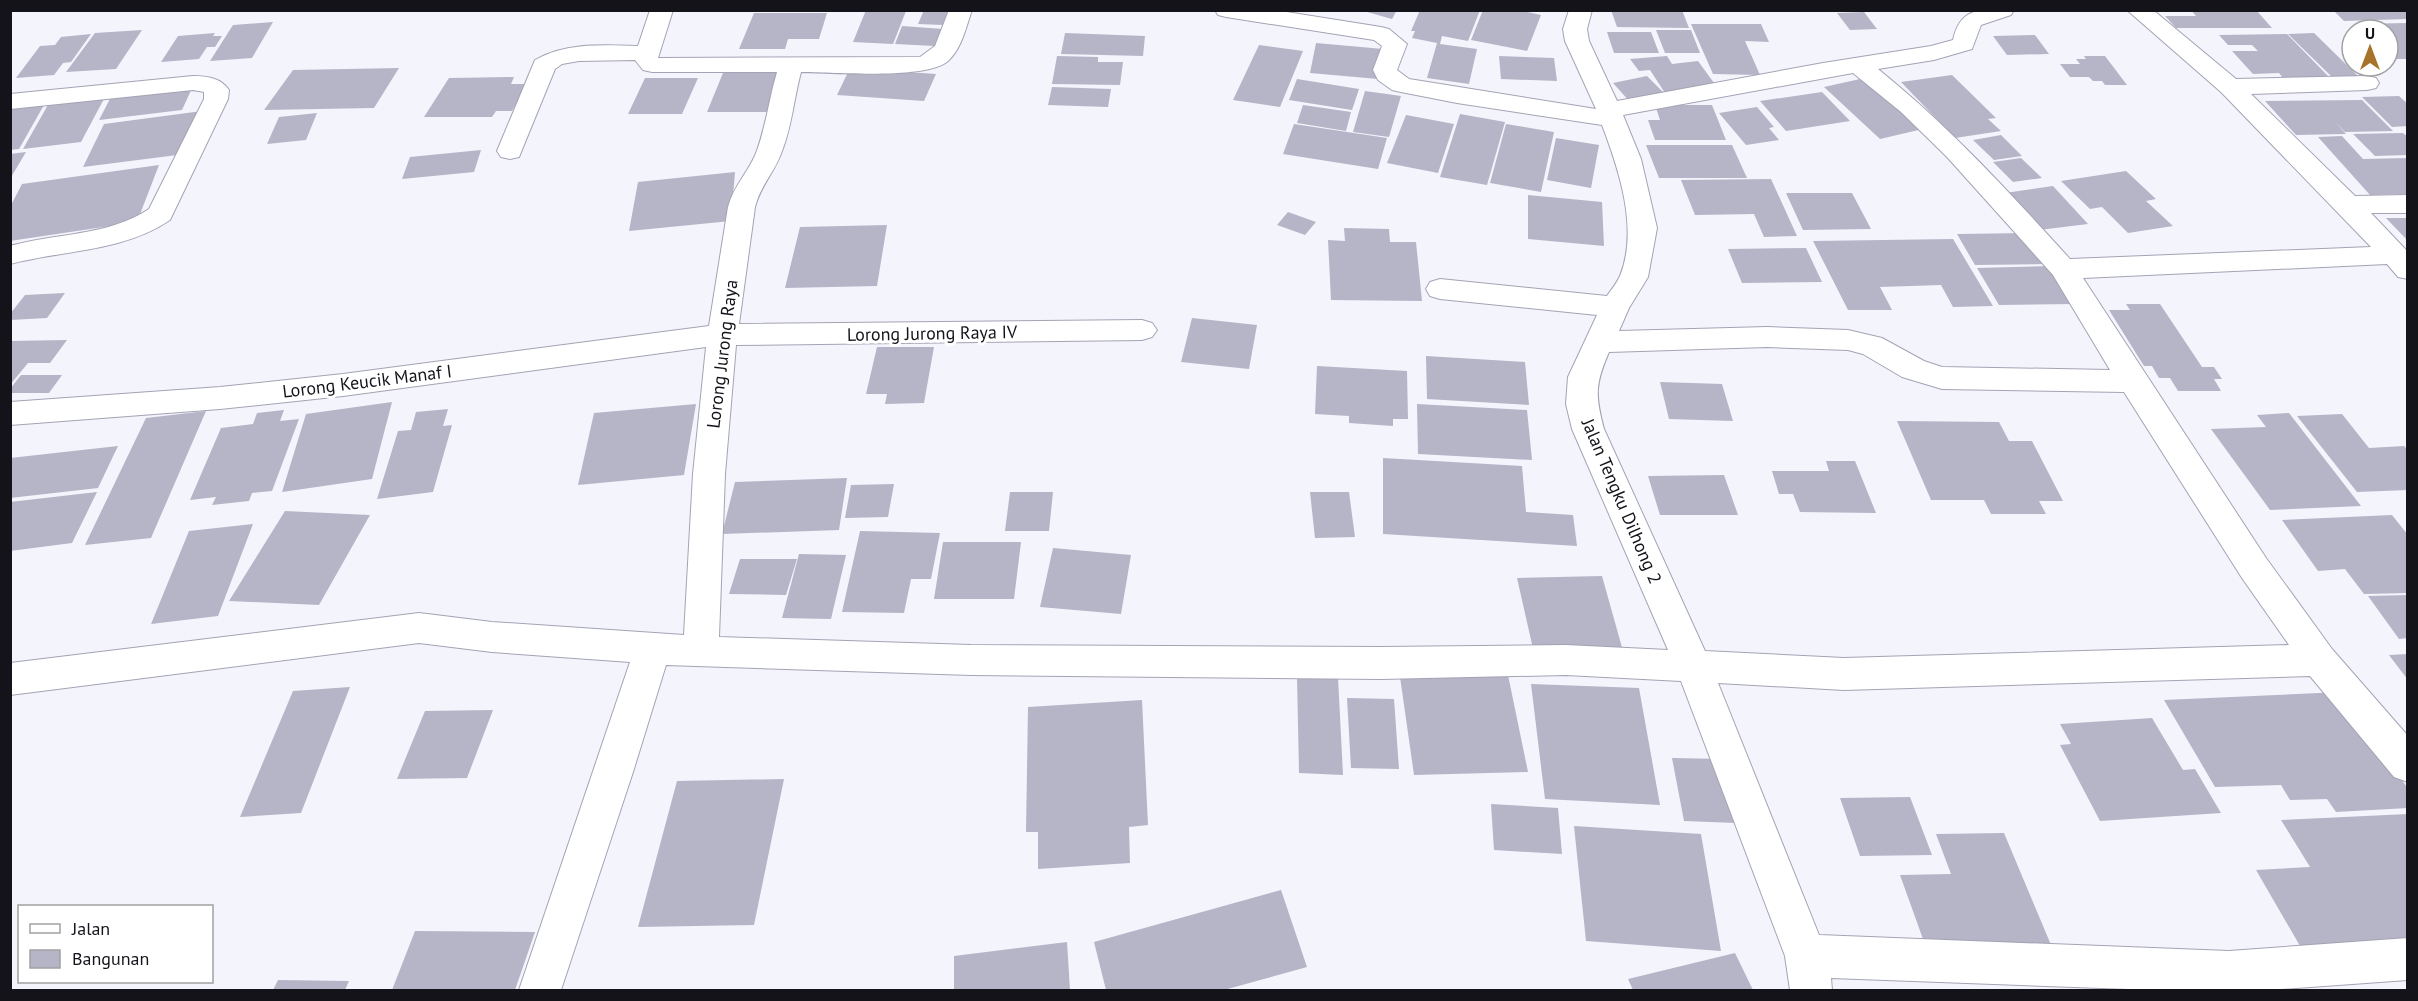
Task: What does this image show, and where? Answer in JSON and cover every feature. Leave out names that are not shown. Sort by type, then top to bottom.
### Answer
[{"type":"street","points":[[662,10],[647,62],[658,66],[790,67],[932,63],[943,54],[961,10]]},
{"type":"street","points":[[1226,10],[1339,18],[1370,30],[1393,40],[1395,44],[1385,70],[1389,79],[1401,85],[1457,96],[1611,114],[1952,48],[1964,44],[1968,25],[1973,20],[2003,10]]},
{"type":"street","name":"Jalan Tengku Dilhong 2","points":[[1581,10],[1575,29],[1577,41],[1611,114],[1628,159],[1643,228],[1634,278],[1615,307],[1583,377],[1582,404],[1588,429],[1693,666],[1809,973]]},
{"type":"street","points":[[2138,10],[2230,87],[2348,205],[2400,263]]},
{"type":"street","points":[[510,151],[544,64],[569,54],[648,53]]},
{"type":"street","points":[[1858,65],[1910,107],[1956,151],[2063,268],[2254,568],[2319,660],[2408,765]]},
{"type":"street","name":"Lorong Jurong Raya","points":[[701,652],[706,493],[722,335],[745,193],[768,155],[790,67]]},
{"type":"street","points":[[10,102],[193,83],[204,83],[217,90],[216,99],[160,214],[153,220],[132,231],[29,248],[10,255]]},
{"type":"street","points":[[2230,87],[2367,83]]},
{"type":"street","points":[[2348,205],[2408,204]]},
{"type":"street","points":[[2063,268],[2400,263]]},
{"type":"street","points":[[1440,289],[1615,307]]},
{"type":"street","name":"Lorong Jurong Raya IV","points":[[722,335],[1142,330]]},
{"type":"street","name":"Lorong Keucik Manaf I","points":[[10,414],[220,398],[343,385],[722,335]]},
{"type":"street","points":[[1599,342],[1767,337],[1848,340],[1871,345],[1913,369],[1942,378],[2133,381]]},
{"type":"street","points":[[10,679],[419,628],[492,637],[701,652],[971,660],[1381,663],[1566,660],[1844,674],[2319,660]]},
{"type":"street","points":[[540,990],[614,772],[652,647]]},
{"type":"street","points":[[1809,973],[2229,972],[2408,958]]},
{"type":"building","points":[[866,10],[906,11],[893,44],[853,42]]},
{"type":"building","points":[[924,10],[948,11],[943,25],[918,24]]},
{"type":"building","points":[[1360,10],[1397,10],[1392,19]]},
{"type":"building","points":[[1420,10],[1480,10],[1468,41],[1442,36],[1440,44],[1477,49],[1469,84],[1427,78],[1437,43],[1412,38],[1415,31],[1411,31]]},
{"type":"building","points":[[1483,10],[1518,10],[1541,15],[1527,51],[1471,40]]},
{"type":"building","points":[[1611,10],[1682,10],[1689,28],[1617,27]]},
{"type":"building","points":[[2191,10],[2256,10],[2272,28],[2176,28],[2165,16],[2196,16]]},
{"type":"building","points":[[2333,10],[2404,10],[2408,13],[2408,19],[2341,18]]},
{"type":"building","points":[[1864,12],[1877,29],[1850,30],[1837,13]]},
{"type":"building","points":[[754,13],[827,13],[819,39],[788,39],[785,49],[739,49]]},
{"type":"building","points":[[273,22],[252,58],[210,61],[233,25]]},
{"type":"building","points":[[2400,23],[2408,23],[2408,59],[2400,59]]},
{"type":"building","points":[[1691,24],[1761,24],[1769,42],[1745,41],[1760,75],[1713,74]]},
{"type":"building","points":[[902,26],[943,29],[935,46],[895,44]]},
{"type":"building","points":[[142,30],[116,69],[66,72],[95,33]]},
{"type":"building","points":[[1656,30],[1691,30],[1700,53],[1665,53]]},
{"type":"building","points":[[1607,32],[1651,32],[1659,53],[1614,53]]},
{"type":"building","points":[[215,33],[213,36],[222,36],[215,47],[207,47],[199,59],[161,62],[178,36]]},
{"type":"building","points":[[1065,33],[1145,36],[1143,56],[1061,54]]},
{"type":"building","points":[[2314,33],[2340,58],[2340,76],[2331,76],[2288,34]]},
{"type":"building","points":[[91,34],[71,62],[63,63],[54,75],[16,78],[40,46],[55,45],[61,37]]},
{"type":"building","points":[[2287,34],[2329,77],[2283,78],[2279,73],[2253,74],[2232,51],[2258,51],[2252,45],[2228,45],[2219,35]]},
{"type":"building","points":[[2035,35],[2049,54],[2007,55],[1993,36]]},
{"type":"building","points":[[1316,43],[1383,49],[1378,79],[1310,73]]},
{"type":"building","points":[[1259,45],[1303,51],[1280,107],[1233,100]]},
{"type":"building","points":[[1057,56],[1098,57],[1098,62],[1123,62],[1120,85],[1052,84]]},
{"type":"building","points":[[1499,56],[1554,58],[1557,81],[1501,79]]},
{"type":"building","points":[[1667,56],[1672,64],[1698,61],[1717,87],[1665,93],[1650,70],[1639,71],[1630,59]]},
{"type":"building","points":[[2084,56],[2105,56],[2127,85],[2105,85],[2102,81],[2093,81],[2089,77],[2070,77],[2060,64],[2080,64],[2076,59],[2086,59]]},
{"type":"building","points":[[399,68],[374,108],[264,110],[293,70]]},
{"type":"building","points":[[850,68],[936,74],[924,101],[837,95]]},
{"type":"building","points":[[723,73],[783,73],[769,112],[707,112]]},
{"type":"building","points":[[1952,75],[1996,118],[1988,119],[2001,131],[1955,138],[1901,82]]},
{"type":"building","points":[[1647,76],[1666,95],[1631,103],[1613,83]]},
{"type":"building","points":[[514,77],[511,84],[527,84],[512,111],[496,111],[492,117],[424,117],[449,78]]},
{"type":"building","points":[[1869,77],[1927,128],[1880,139],[1824,87]]},
{"type":"building","points":[[645,78],[698,78],[682,114],[628,114]]},
{"type":"building","points":[[1297,79],[1359,89],[1352,110],[1289,100]]},
{"type":"building","points":[[193,86],[182,110],[99,120],[112,95]]},
{"type":"building","points":[[1052,87],[1111,89],[1108,107],[1048,105]]},
{"type":"building","points":[[1365,91],[1401,96],[1389,137],[1353,132]]},
{"type":"building","points":[[1822,92],[1850,121],[1786,131],[1760,101]]},
{"type":"building","points":[[2399,96],[2408,104],[2408,126],[2392,127],[2362,97]]},
{"type":"building","points":[[105,97],[81,142],[23,149],[49,103]]},
{"type":"building","points":[[2362,100],[2393,131],[2345,132],[2335,122],[2346,134],[2296,135],[2265,101]]},
{"type":"building","points":[[44,105],[19,149],[10,150],[10,109]]},
{"type":"building","points":[[1303,105],[1351,112],[1346,131],[1297,123]]},
{"type":"building","points":[[1655,105],[1712,105],[1726,140],[1655,140],[1648,120],[1660,120]]},
{"type":"building","points":[[1757,107],[1774,127],[1769,128],[1779,140],[1746,145],[1719,113]]},
{"type":"building","points":[[202,111],[185,154],[83,167],[104,124]]},
{"type":"building","points":[[317,113],[306,140],[267,144],[279,117]]},
{"type":"building","points":[[1460,114],[1505,122],[1487,185],[1440,177]]},
{"type":"building","points":[[1406,115],[1454,124],[1438,173],[1387,163]]},
{"type":"building","points":[[1294,124],[1387,138],[1378,169],[1283,154]]},
{"type":"building","points":[[1506,124],[1554,132],[1541,192],[1490,183]]},
{"type":"building","points":[[2403,133],[2408,137],[2408,155],[2375,156],[2353,134]]},
{"type":"building","points":[[2001,135],[2022,156],[1994,160],[1973,140]]},
{"type":"building","points":[[2342,136],[2363,159],[2408,158],[2408,194],[2370,195],[2318,137]]},
{"type":"building","points":[[1556,138],[1599,145],[1591,188],[1547,180]]},
{"type":"building","points":[[1646,145],[1732,145],[1747,178],[1659,178]]},
{"type":"building","points":[[481,150],[474,172],[402,179],[410,157]]},
{"type":"building","points":[[26,152],[10,179],[10,154]]},
{"type":"building","points":[[2021,158],[2042,178],[2013,182],[1993,162]]},
{"type":"building","points":[[159,165],[137,222],[10,241],[10,207],[22,184]]},
{"type":"building","points":[[2126,171],[2156,199],[2146,201],[2173,226],[2128,233],[2102,207],[2090,209],[2061,181]]},
{"type":"building","points":[[735,172],[731,221],[629,231],[638,182]]},
{"type":"building","points":[[1771,179],[1797,236],[1764,237],[1754,214],[1695,215],[1681,180]]},
{"type":"building","points":[[2053,186],[2088,224],[2039,230],[2005,193]]},
{"type":"building","points":[[1786,193],[1852,193],[1871,229],[1803,230]]},
{"type":"building","points":[[1528,195],[1602,202],[1604,246],[1528,239]]},
{"type":"building","points":[[1288,212],[1316,222],[1305,235],[1277,225]]},
{"type":"building","points":[[2386,218],[2408,218],[2408,241]]},
{"type":"building","points":[[887,225],[877,286],[785,288],[800,227]]},
{"type":"building","points":[[1344,228],[1389,229],[1390,242],[1416,242],[1422,301],[1331,300],[1328,240],[1345,241]]},
{"type":"building","points":[[2028,233],[2048,264],[1975,265],[1957,234]]},
{"type":"building","points":[[1953,239],[1993,306],[1953,307],[1941,285],[1880,287],[1892,310],[1848,310],[1813,241]]},
{"type":"building","points":[[1806,248],[1822,282],[1742,283],[1728,249]]},
{"type":"building","points":[[2051,266],[2075,304],[1999,305],[1977,268]]},
{"type":"building","points":[[65,293],[47,318],[10,320],[10,314],[25,295]]},
{"type":"building","points":[[2126,304],[2160,304],[2202,367],[2214,367],[2222,379],[2214,379],[2221,391],[2178,391],[2170,378],[2159,378],[2152,366],[2144,366],[2109,310],[2130,310]]},
{"type":"building","points":[[1192,318],[1257,325],[1249,369],[1181,362]]},
{"type":"building","points":[[67,340],[50,363],[28,363],[10,385],[10,341]]},
{"type":"building","points":[[877,347],[934,347],[924,403],[885,404],[887,394],[866,394]]},
{"type":"building","points":[[1426,356],[1525,362],[1529,405],[1427,399]]},
{"type":"building","points":[[1317,366],[1407,371],[1408,419],[1393,419],[1393,426],[1349,423],[1349,416],[1315,414]]},
{"type":"building","points":[[21,375],[62,375],[49,393],[10,393],[10,389]]},
{"type":"building","points":[[1660,382],[1722,384],[1733,421],[1669,419]]},
{"type":"building","points":[[392,402],[372,479],[282,492],[306,414]]},
{"type":"building","points":[[696,404],[684,475],[578,485],[594,413]]},
{"type":"building","points":[[1417,404],[1527,410],[1532,460],[1418,454]]},
{"type":"building","points":[[448,409],[443,426],[452,425],[433,492],[377,499],[398,431],[411,430],[416,412]]},
{"type":"building","points":[[284,410],[280,421],[299,419],[272,491],[252,493],[249,501],[212,505],[216,497],[190,500],[221,428],[253,424],[257,413]]},
{"type":"building","points":[[206,411],[151,538],[85,545],[146,418]]},
{"type":"building","points":[[2289,413],[2361,506],[2270,510],[2211,429],[2266,427],[2257,415]]},
{"type":"building","points":[[2342,414],[2369,448],[2404,446],[2408,450],[2408,490],[2357,492],[2297,416]]},
{"type":"building","points":[[1897,421],[1999,422],[2009,441],[2032,441],[2063,501],[2039,501],[2046,514],[1991,514],[1984,500],[1931,500]]},
{"type":"building","points":[[118,446],[98,488],[10,498],[10,458]]},
{"type":"building","points":[[1383,458],[1522,466],[1526,512],[1573,515],[1577,546],[1383,534]]},
{"type":"building","points":[[1826,461],[1855,461],[1876,513],[1800,512],[1793,494],[1779,494],[1772,471],[1829,471]]},
{"type":"building","points":[[1724,475],[1738,515],[1660,515],[1648,476]]},
{"type":"building","points":[[847,478],[839,530],[722,534],[735,482]]},
{"type":"building","points":[[894,484],[888,517],[845,518],[851,485]]},
{"type":"building","points":[[97,492],[72,543],[10,551],[10,502]]},
{"type":"building","points":[[1010,492],[1053,492],[1049,531],[1005,531]]},
{"type":"building","points":[[1310,492],[1349,492],[1355,537],[1315,538]]},
{"type":"building","points":[[285,511],[370,515],[319,605],[229,601]]},
{"type":"building","points":[[2392,515],[2408,535],[2408,593],[2364,594],[2345,569],[2318,571],[2282,520]]},
{"type":"building","points":[[253,524],[218,616],[151,624],[189,531]]},
{"type":"building","points":[[860,531],[940,533],[931,579],[911,579],[904,613],[842,612]]},
{"type":"building","points":[[943,542],[1021,542],[1014,599],[934,599]]},
{"type":"building","points":[[1053,548],[1131,555],[1121,614],[1040,607]]},
{"type":"building","points":[[799,554],[846,555],[831,619],[782,618]]},
{"type":"building","points":[[740,559],[797,559],[786,595],[729,594]]},
{"type":"building","points":[[1602,576],[1623,651],[1534,653],[1517,578]]},
{"type":"building","points":[[2408,595],[2408,638],[2399,639],[2368,596]]},
{"type":"building","points":[[2408,654],[2408,680],[2389,655]]},
{"type":"building","points":[[1508,675],[1528,772],[1414,775],[1400,677]]},
{"type":"building","points":[[1297,677],[1338,677],[1343,775],[1299,773]]},
{"type":"building","points":[[1531,684],[1639,688],[1660,805],[1545,799]]},
{"type":"building","points":[[350,687],[301,813],[240,817],[293,691]]},
{"type":"building","points":[[2342,692],[2408,789],[2408,808],[2336,812],[2327,799],[2290,800],[2281,785],[2215,787],[2164,700]]},
{"type":"building","points":[[1347,698],[1394,699],[1399,769],[1351,768]]},
{"type":"building","points":[[1142,700],[1148,825],[1129,827],[1130,863],[1038,869],[1038,832],[1026,832],[1028,707]]},
{"type":"building","points":[[493,710],[467,778],[397,779],[425,711]]},
{"type":"building","points":[[2152,718],[2183,770],[2195,769],[2221,813],[2100,821],[2060,745],[2071,744],[2060,724]]},
{"type":"building","points":[[1672,758],[1722,759],[1736,823],[1684,821]]},
{"type":"building","points":[[784,779],[754,925],[638,927],[677,781]]},
{"type":"building","points":[[1910,797],[1932,855],[1860,856],[1840,798]]},
{"type":"building","points":[[1491,804],[1558,808],[1562,854],[1494,850]]},
{"type":"building","points":[[2408,814],[2408,952],[2307,958],[2256,870],[2310,867],[2281,820]]},
{"type":"building","points":[[1574,826],[1701,834],[1721,951],[1586,941]]},
{"type":"building","points":[[2004,833],[2054,952],[1928,953],[1900,875],[1951,874],[1936,834]]},
{"type":"building","points":[[1281,890],[1307,967],[1224,990],[1106,990],[1094,942]]},
{"type":"building","points":[[415,931],[535,932],[515,990],[392,990]]},
{"type":"building","points":[[1067,942],[1070,990],[954,990],[954,956]]},
{"type":"building","points":[[1735,953],[1753,990],[1633,990],[1628,979]]},
{"type":"building","points":[[278,980],[349,981],[345,990],[273,990]]}]
